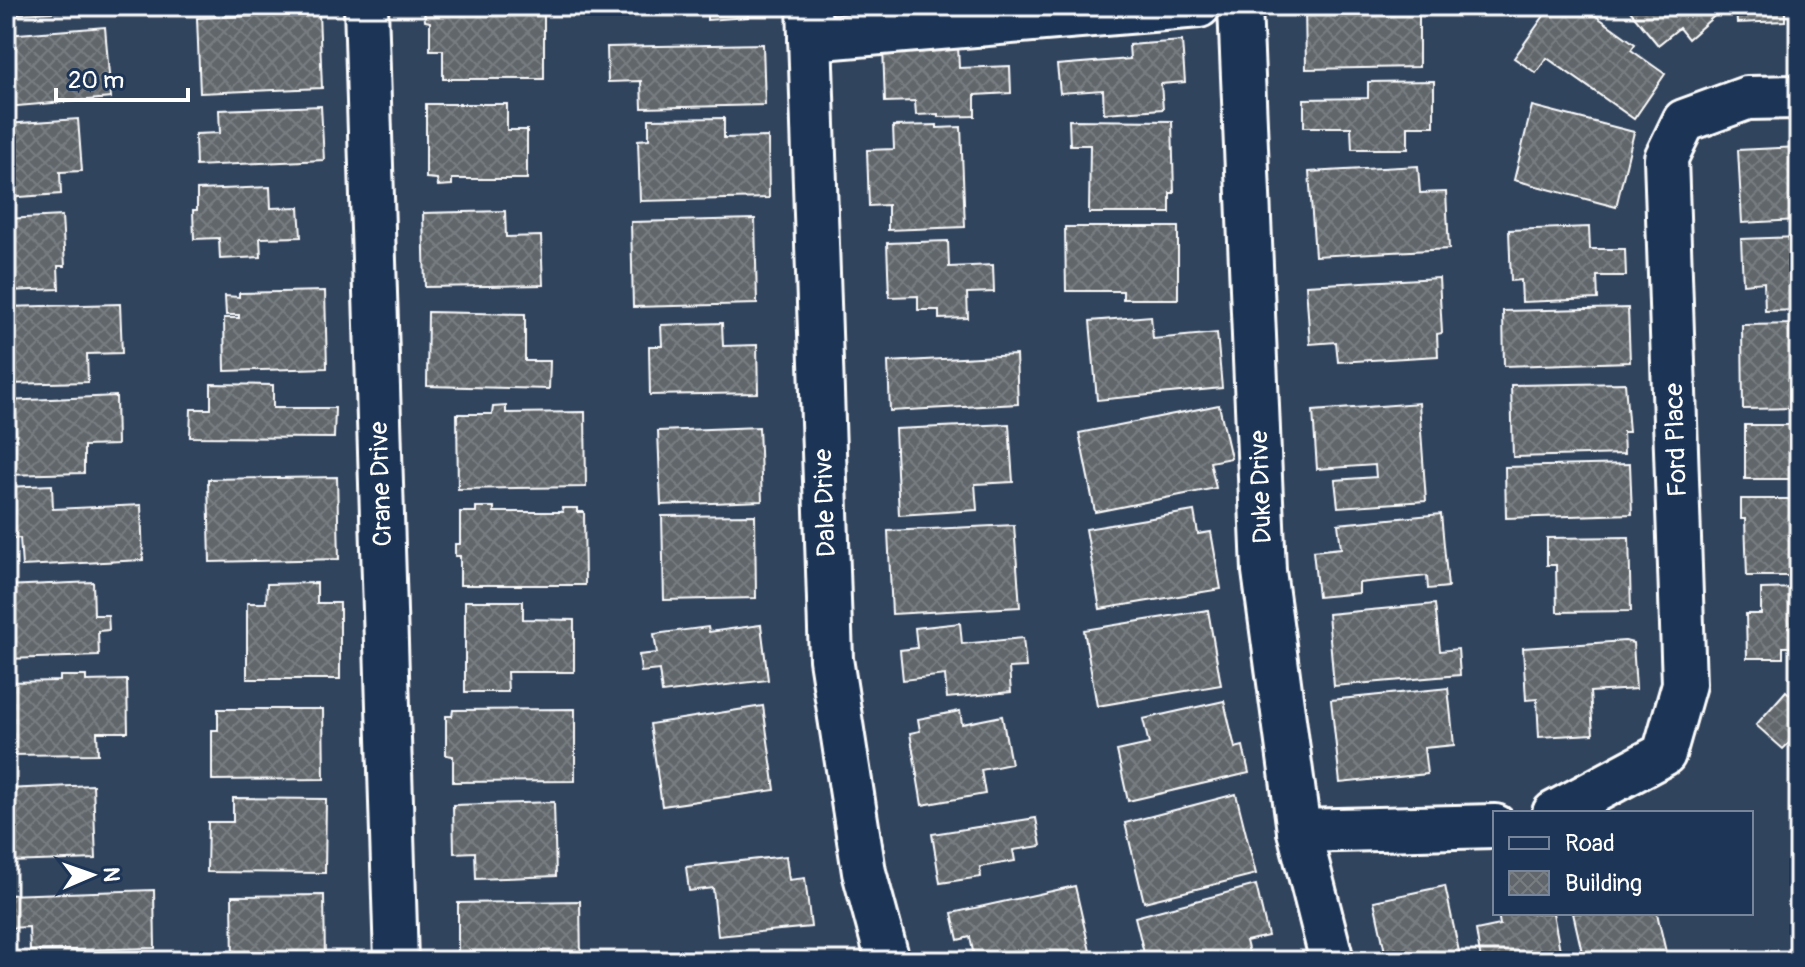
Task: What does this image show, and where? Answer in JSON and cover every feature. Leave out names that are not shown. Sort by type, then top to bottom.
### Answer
[{"type":"street","name":"Crane Drive","points":[[366,6],[396,961]]},
{"type":"street","name":"Dale Drive","points":[[888,961],[864,872],[831,659],[810,22],[1199,6]]},
{"type":"street","name":"Duke Drive","points":[[1240,6],[1264,571],[1299,831],[1332,961]]},
{"type":"street","name":"Ford Place","points":[[1558,811],[1664,754],[1684,684],[1666,158],[1684,121],[1747,98],[1799,97]]},
{"type":"street","points":[[1299,831],[1493,826]]},
{"type":"building","points":[[6,6],[102,6],[102,9],[6,15]]},
{"type":"building","points":[[424,6],[544,6],[544,79],[443,79],[443,50],[430,50],[430,22],[425,21]]},
{"type":"building","points":[[620,6],[692,6],[620,11]]},
{"type":"building","points":[[707,6],[747,6],[748,17],[707,20]]},
{"type":"building","points":[[1305,6],[1419,6],[1419,67],[1306,69]]},
{"type":"building","points":[[1551,6],[1582,6],[1635,44],[1631,50],[1665,74],[1634,119],[1547,58],[1536,73],[1514,58]]},
{"type":"building","points":[[1626,6],[1713,6],[1719,12],[1688,39],[1679,28],[1658,45]]},
{"type":"building","points":[[1736,6],[1785,6],[1785,21],[1737,23]]},
{"type":"building","points":[[319,13],[322,88],[200,93],[197,18]]},
{"type":"building","points":[[105,27],[111,98],[6,107],[6,35]]},
{"type":"building","points":[[1182,41],[1185,82],[1161,84],[1163,109],[1104,113],[1103,90],[1060,93],[1057,65],[1130,59],[1129,45]]},
{"type":"building","points":[[763,44],[765,105],[642,108],[641,81],[608,82],[607,47]]},
{"type":"building","points":[[958,45],[959,68],[1010,66],[1011,93],[975,95],[975,116],[916,115],[915,101],[885,102],[883,47]]},
{"type":"building","points":[[1434,81],[1434,126],[1408,126],[1408,149],[1352,149],[1351,127],[1304,127],[1304,99],[1368,98],[1368,82]]},
{"type":"building","points":[[426,104],[507,104],[507,130],[527,130],[527,179],[452,179],[452,185],[438,186],[437,179],[426,178]]},
{"type":"building","points":[[321,106],[324,160],[196,166],[195,134],[220,133],[219,110]]},
{"type":"building","points":[[1532,106],[1634,132],[1616,207],[1514,180]]},
{"type":"building","points":[[724,118],[724,138],[768,137],[769,198],[640,201],[638,140],[649,139],[649,119]]},
{"type":"building","points":[[78,119],[82,171],[60,172],[61,194],[6,198],[6,124]]},
{"type":"building","points":[[1069,120],[1172,121],[1174,193],[1170,193],[1170,213],[1089,213],[1090,145],[1070,145]]},
{"type":"building","points":[[937,125],[937,128],[961,127],[965,227],[888,230],[888,205],[869,206],[867,150],[894,149],[893,126]]},
{"type":"building","points":[[1799,147],[1799,220],[1742,223],[1738,150]]},
{"type":"building","points":[[1418,166],[1420,193],[1446,192],[1449,249],[1315,256],[1309,172]]},
{"type":"building","points":[[270,187],[271,208],[299,207],[301,237],[260,238],[261,257],[220,259],[219,238],[194,239],[193,210],[197,210],[197,190]]},
{"type":"building","points":[[505,211],[506,237],[541,236],[543,285],[425,287],[423,213]]},
{"type":"building","points":[[62,216],[65,266],[58,266],[59,289],[6,291],[6,219]]},
{"type":"building","points":[[755,219],[757,304],[633,307],[631,222]]},
{"type":"building","points":[[1065,227],[1178,227],[1178,299],[1123,299],[1123,291],[1066,291]]},
{"type":"building","points":[[1589,227],[1590,249],[1625,249],[1626,276],[1597,276],[1598,299],[1522,302],[1521,280],[1511,281],[1509,230]]},
{"type":"building","points":[[1799,237],[1799,310],[1765,311],[1764,282],[1743,284],[1741,239]]},
{"type":"building","points":[[948,241],[949,267],[993,265],[994,292],[967,293],[968,318],[939,319],[939,310],[918,310],[918,296],[889,297],[887,243]]},
{"type":"building","points":[[1439,278],[1442,333],[1437,334],[1438,356],[1338,362],[1336,342],[1310,344],[1306,285]]},
{"type":"building","points":[[325,291],[327,368],[225,371],[224,318],[239,318],[239,315],[226,315],[225,296]]},
{"type":"building","points":[[120,304],[122,353],[87,354],[88,382],[7,384],[6,307]]},
{"type":"building","points":[[1628,308],[1630,362],[1504,366],[1503,311]]},
{"type":"building","points":[[428,312],[525,314],[525,361],[550,361],[549,389],[427,386]]},
{"type":"building","points":[[1151,316],[1153,339],[1217,333],[1222,388],[1097,400],[1090,321]]},
{"type":"building","points":[[722,323],[723,346],[757,345],[758,393],[650,395],[649,346],[662,346],[661,325]]},
{"type":"building","points":[[1799,324],[1799,408],[1743,409],[1742,325]]},
{"type":"building","points":[[1016,355],[1018,404],[890,411],[888,362]]},
{"type":"building","points":[[1625,383],[1629,432],[1623,432],[1624,454],[1513,457],[1511,385]]},
{"type":"building","points":[[211,384],[273,385],[273,408],[335,408],[334,438],[190,437],[191,409],[211,409]]},
{"type":"building","points":[[116,396],[117,445],[84,446],[84,473],[6,475],[6,401]]},
{"type":"building","points":[[1419,403],[1426,501],[1338,507],[1335,480],[1376,477],[1375,465],[1317,469],[1313,411]]},
{"type":"building","points":[[1219,405],[1231,458],[1210,462],[1216,488],[1095,512],[1079,433]]},
{"type":"building","points":[[506,406],[506,413],[585,412],[586,487],[458,489],[457,414],[492,414],[493,407]]},
{"type":"building","points":[[1009,424],[1013,482],[975,484],[977,510],[899,515],[895,429]]},
{"type":"building","points":[[1745,425],[1799,425],[1799,479],[1745,479]]},
{"type":"building","points":[[759,427],[762,501],[661,505],[658,431]]},
{"type":"building","points":[[1630,464],[1632,514],[1506,518],[1505,467]]},
{"type":"building","points":[[337,477],[339,559],[210,562],[208,479]]},
{"type":"building","points":[[52,485],[53,509],[141,505],[143,560],[22,566],[20,538],[6,539],[6,487]]},
{"type":"building","points":[[1741,499],[1799,499],[1799,576],[1747,576],[1745,519],[1741,519]]},
{"type":"building","points":[[476,507],[494,507],[494,512],[563,512],[562,508],[577,508],[577,512],[584,512],[585,585],[460,585],[460,556],[455,556],[455,544],[460,544],[460,512],[476,512]]},
{"type":"building","points":[[1194,511],[1198,534],[1211,532],[1221,589],[1100,609],[1086,529]]},
{"type":"building","points":[[1441,514],[1448,587],[1428,589],[1427,576],[1359,583],[1359,593],[1318,597],[1313,551],[1341,548],[1338,524]]},
{"type":"building","points":[[755,515],[756,598],[664,600],[662,516]]},
{"type":"building","points":[[1014,525],[1020,607],[892,614],[888,531]]},
{"type":"building","points":[[1629,537],[1631,611],[1557,612],[1556,565],[1547,565],[1547,538]]},
{"type":"building","points":[[93,582],[94,615],[108,615],[109,630],[98,631],[99,656],[6,659],[6,586]]},
{"type":"building","points":[[317,583],[317,603],[340,603],[340,679],[247,679],[247,603],[266,603],[267,584]]},
{"type":"building","points":[[1799,588],[1799,647],[1783,647],[1783,658],[1747,658],[1746,614],[1761,614],[1761,589]]},
{"type":"building","points":[[465,601],[523,601],[523,619],[574,620],[574,672],[507,672],[508,692],[465,692]]},
{"type":"building","points":[[1435,604],[1440,651],[1458,649],[1460,675],[1334,686],[1328,614]]},
{"type":"building","points":[[1208,610],[1221,685],[1097,706],[1084,630]]},
{"type":"building","points":[[960,623],[962,644],[1023,638],[1026,667],[1009,668],[1011,692],[947,698],[945,675],[903,680],[900,650],[917,648],[915,628]]},
{"type":"building","points":[[761,625],[768,680],[662,693],[659,670],[641,672],[639,655],[657,653],[654,634],[708,627],[709,632]]},
{"type":"building","points":[[1633,643],[1636,689],[1590,692],[1593,734],[1539,737],[1537,699],[1526,700],[1523,648]]},
{"type":"building","points":[[60,676],[86,676],[86,681],[127,680],[128,732],[97,732],[98,754],[6,755],[6,682],[60,681]]},
{"type":"building","points":[[1448,688],[1454,745],[1424,748],[1427,774],[1340,783],[1331,700]]},
{"type":"building","points":[[1786,691],[1799,699],[1799,747],[1792,740],[1783,749],[1756,725]]},
{"type":"building","points":[[1224,701],[1235,748],[1243,746],[1249,773],[1128,801],[1117,751],[1149,744],[1143,719]]},
{"type":"building","points":[[763,706],[775,790],[662,806],[650,724]]},
{"type":"building","points":[[218,709],[323,709],[324,779],[212,780],[212,730],[218,730]]},
{"type":"building","points":[[575,709],[575,781],[453,782],[453,756],[446,755],[446,716],[452,716],[453,710]]},
{"type":"building","points":[[960,711],[962,724],[1002,716],[1011,764],[981,770],[985,794],[922,805],[910,733],[920,731],[918,719]]},
{"type":"building","points":[[93,785],[96,859],[8,862],[6,789]]},
{"type":"building","points":[[1236,794],[1256,874],[1144,902],[1125,823]]},
{"type":"building","points":[[233,798],[326,799],[325,873],[207,872],[208,822],[233,822]]},
{"type":"building","points":[[554,802],[556,876],[476,879],[475,852],[454,853],[453,805]]},
{"type":"building","points":[[1036,818],[1041,846],[1013,850],[1015,861],[980,867],[981,877],[940,883],[932,834]]},
{"type":"building","points":[[786,856],[789,880],[805,878],[811,927],[718,936],[713,888],[689,891],[686,867]]},
{"type":"building","points":[[1256,885],[1268,936],[1246,941],[1251,961],[1205,961],[1203,952],[1170,961],[1146,961],[1135,917]]},
{"type":"building","points":[[1075,886],[1092,960],[975,961],[970,937],[958,940],[952,913]]},
{"type":"building","points":[[1445,886],[1461,961],[1387,961],[1374,901]]},
{"type":"building","points":[[154,890],[155,948],[30,951],[29,927],[6,928],[6,895]]},
{"type":"building","points":[[324,895],[325,961],[233,961],[232,896]]},
{"type":"building","points":[[580,901],[581,961],[458,961],[458,903]]},
{"type":"building","points":[[1498,915],[1553,915],[1562,961],[1481,961],[1476,930],[1500,925]]},
{"type":"building","points":[[1573,915],[1657,915],[1668,961],[1584,961]]},
{"type":"building","points":[[796,953],[798,961],[764,961]]}]
